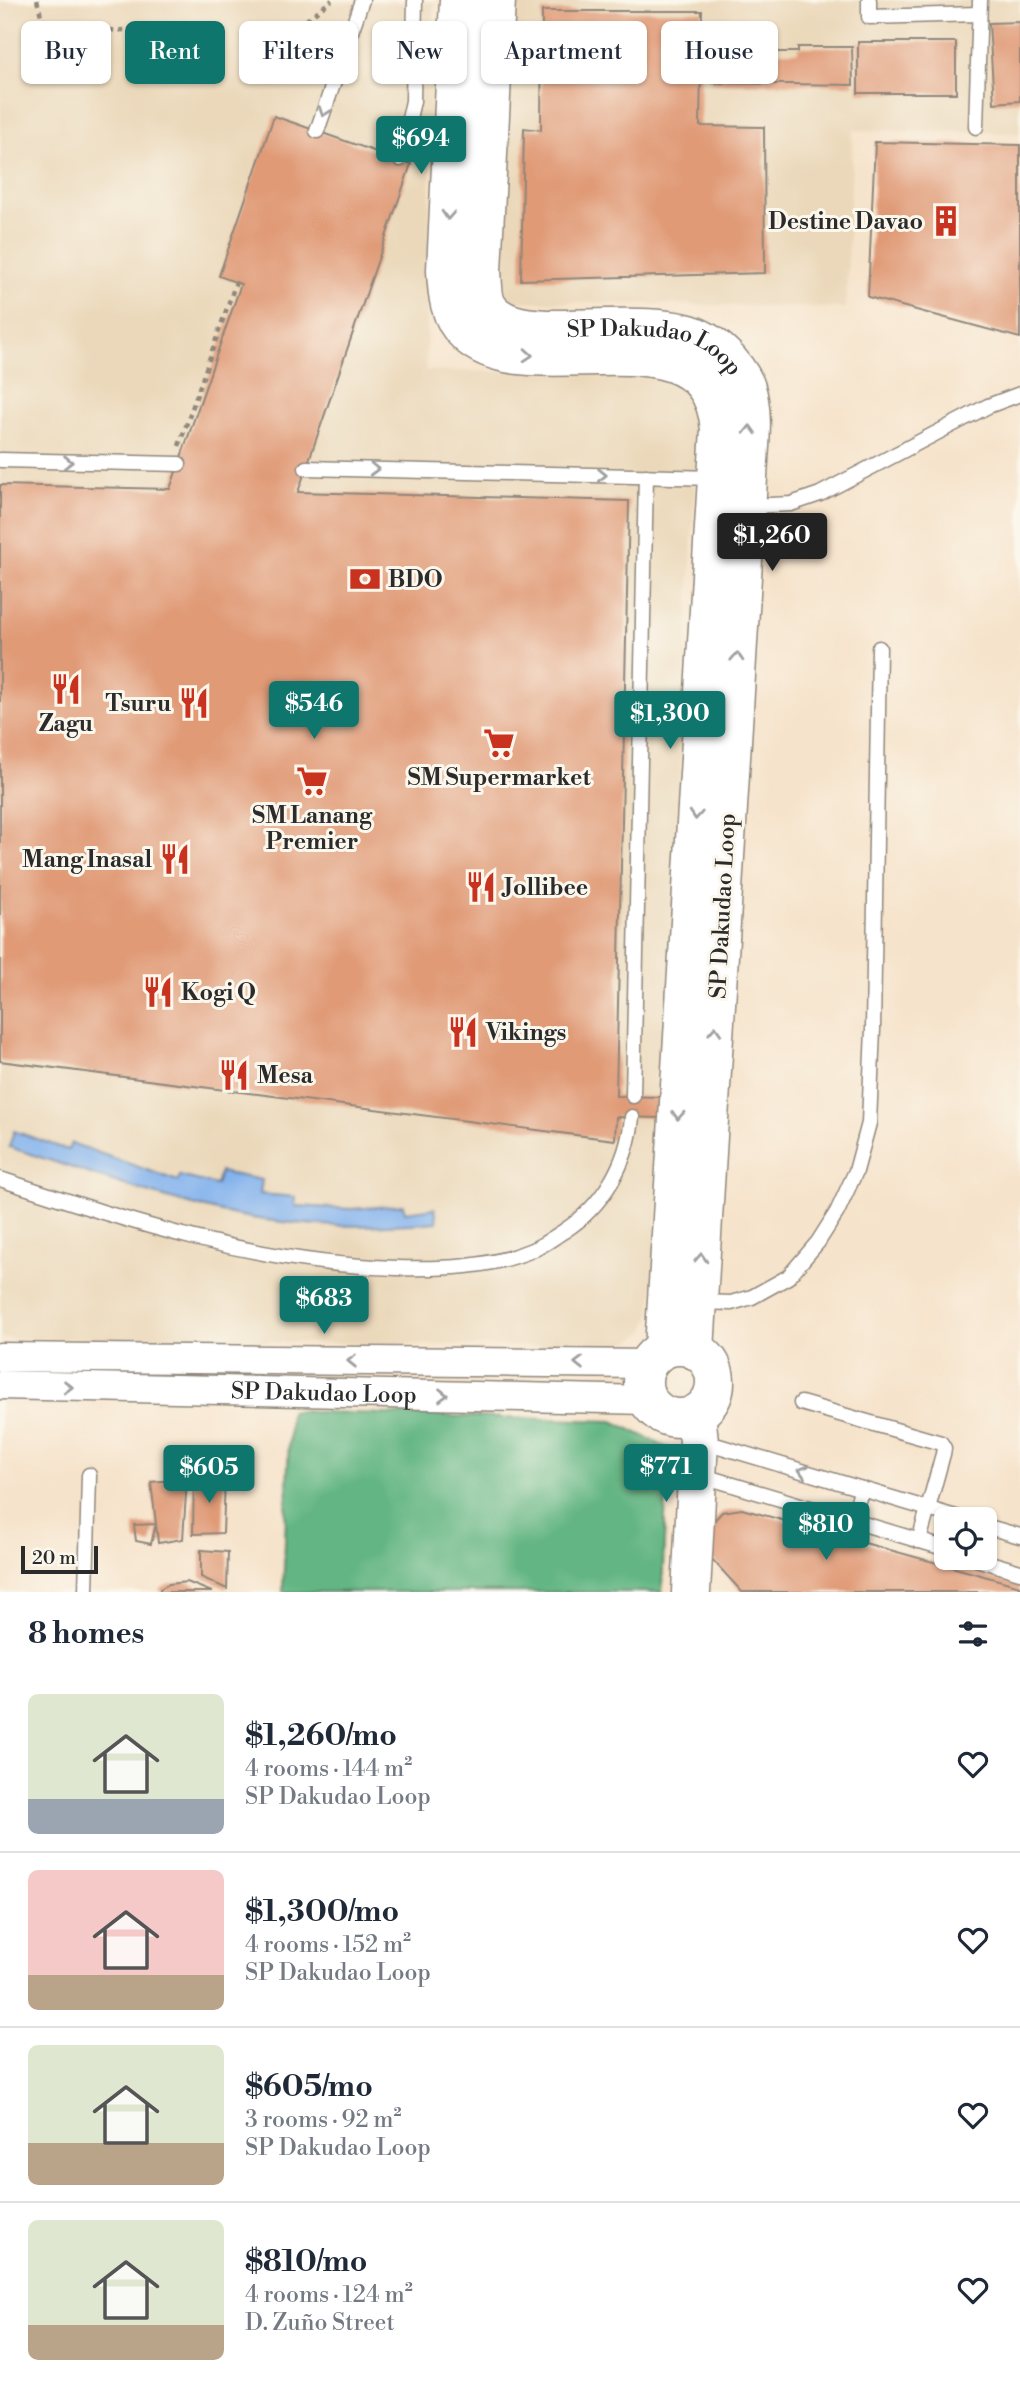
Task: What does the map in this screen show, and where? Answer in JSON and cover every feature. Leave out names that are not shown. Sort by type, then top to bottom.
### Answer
[{"type":"street","points":[[459,0],[446,270],[450,307],[477,322],[485,302],[482,270],[496,0]]},
{"type":"street","name":"SP Dakudao Loop","points":[[477,322],[502,320],[538,328],[667,330],[703,340],[720,352],[746,385],[750,414],[731,492],[683,1301],[663,1366]]},
{"type":"street","name":"SP Dakudao Loop","points":[[0,1357],[663,1366]]},
{"type":"street","points":[[691,1592],[698,1443],[703,1409],[713,1395],[715,1378],[709,1362],[663,1366],[653,1408],[670,1417],[680,1418],[698,1443]]},
{"type":"street","name":"SP Dakudao Loop","points":[[0,1385],[663,1366]]},
{"type":"lane","points":[[317,131],[362,0]]},
{"type":"lane","points":[[400,159],[413,100],[415,0]]},
{"type":"lane","points":[[869,0],[869,17],[979,7],[976,127]]},
{"type":"lane","points":[[306,468],[646,476],[731,492],[769,506],[791,504],[820,494],[988,406],[1020,394]]},
{"type":"lane","points":[[0,460],[176,464]]},
{"type":"lane","points":[[633,1096],[646,476]]},
{"type":"lane","points":[[683,1301],[731,1303],[752,1297],[788,1277],[818,1242],[837,1213],[856,1171],[869,1123],[873,1029],[878,648]]},
{"type":"lane","points":[[0,1179],[119,1218],[229,1248],[364,1267],[430,1269],[485,1264],[534,1250],[578,1222],[598,1201],[617,1173],[626,1151],[632,1117]]},
{"type":"lane","points":[[800,1403],[941,1443],[943,1454],[919,1541]]},
{"type":"lane","points":[[698,1443],[934,1511]]},
{"type":"lane","points":[[698,1443],[851,1521],[934,1545]]},
{"type":"lane","points":[[86,1592],[89,1475]]},
{"type":"lane","points":[[851,1521],[862,1489]]},
{"type":"lane","points":[[997,1529],[1020,1536]]},
{"type":"lane","points":[[997,1565],[1020,1572]]},
{"type":"path","points":[[37,0],[42,19],[57,29],[125,30]]},
{"type":"path","points":[[305,21],[332,0]]},
{"type":"path","points":[[176,464],[236,282]]},
{"type":"shaded area","points":[[513,0],[1020,0],[1020,133],[853,130],[846,308],[504,301],[510,84],[647,84],[647,21],[512,21]]},
{"type":"shaded area","points":[[0,2],[434,3],[434,21],[372,21],[372,84],[432,84],[426,371],[645,373],[666,379],[681,390],[694,407],[698,424],[651,1314],[645,1330],[633,1340],[598,1347],[0,1338]]},
{"type":"green space","points":[[290,1411],[613,1421],[668,1448],[662,1592],[283,1592]]},
{"type":"water","points":[[14,1131],[68,1150],[71,1143],[178,1181],[180,1176],[216,1185],[220,1172],[262,1180],[260,1194],[296,1197],[295,1206],[351,1209],[403,1205],[405,1212],[435,1208],[437,1222],[336,1226],[235,1215],[149,1193],[9,1147]]},
{"type":"building","points":[[542,11],[702,11],[702,21],[661,21],[661,84],[701,84],[700,126],[764,127],[765,273],[521,280],[524,128],[541,130],[541,84],[647,84],[647,21],[542,21]]},
{"type":"building","points":[[1020,22],[1020,101],[994,103],[989,23]]},
{"type":"building","points":[[858,42],[956,42],[956,93],[858,93]]},
{"type":"building","points":[[798,47],[852,47],[853,85],[778,84],[778,52],[798,52]]},
{"type":"building","name":"SM Lanang Premier","points":[[274,116],[411,164],[298,492],[629,501],[616,1096],[662,1097],[662,1118],[616,1117],[615,1140],[0,1061],[0,485],[170,489],[241,284],[219,276]]},
{"type":"building","name":"Destine Davao","points":[[875,142],[1020,145],[1020,338],[868,297]]},
{"type":"building","points":[[194,1475],[225,1478],[223,1533],[193,1534]]},
{"type":"building","points":[[187,1479],[183,1539],[158,1543],[151,1482]]},
{"type":"building","points":[[742,1509],[934,1562],[934,1570],[962,1570],[1020,1586],[1020,1592],[742,1592],[710,1557],[713,1522],[722,1512]]},
{"type":"building","points":[[156,1524],[151,1544],[136,1541],[134,1525]]},
{"type":"building","points":[[201,1550],[228,1552],[227,1589],[201,1577]]},
{"type":"building","points":[[187,1582],[212,1592],[160,1592],[160,1589],[169,1584]]},
{"type":"place","name":"Destine Davao","points":[[946,221]]},
{"type":"place","name":"BDO","points":[[365,579]]},
{"type":"place","name":"Zagu","points":[[66,689]]},
{"type":"place","name":"Tsuru","points":[[194,703]]},
{"type":"place","name":"SM Supermarket","points":[[499,743]]},
{"type":"place","name":"SM Lanang Premier","points":[[312,781]]},
{"type":"place","name":"Mang Inasal","points":[[175,859]]},
{"type":"place","name":"Jollibee","points":[[481,887]]},
{"type":"place","name":"Kogi Q","points":[[158,992]]},
{"type":"place","name":"Vikings","points":[[463,1032]]},
{"type":"place","name":"Mesa","points":[[234,1075]]}]
